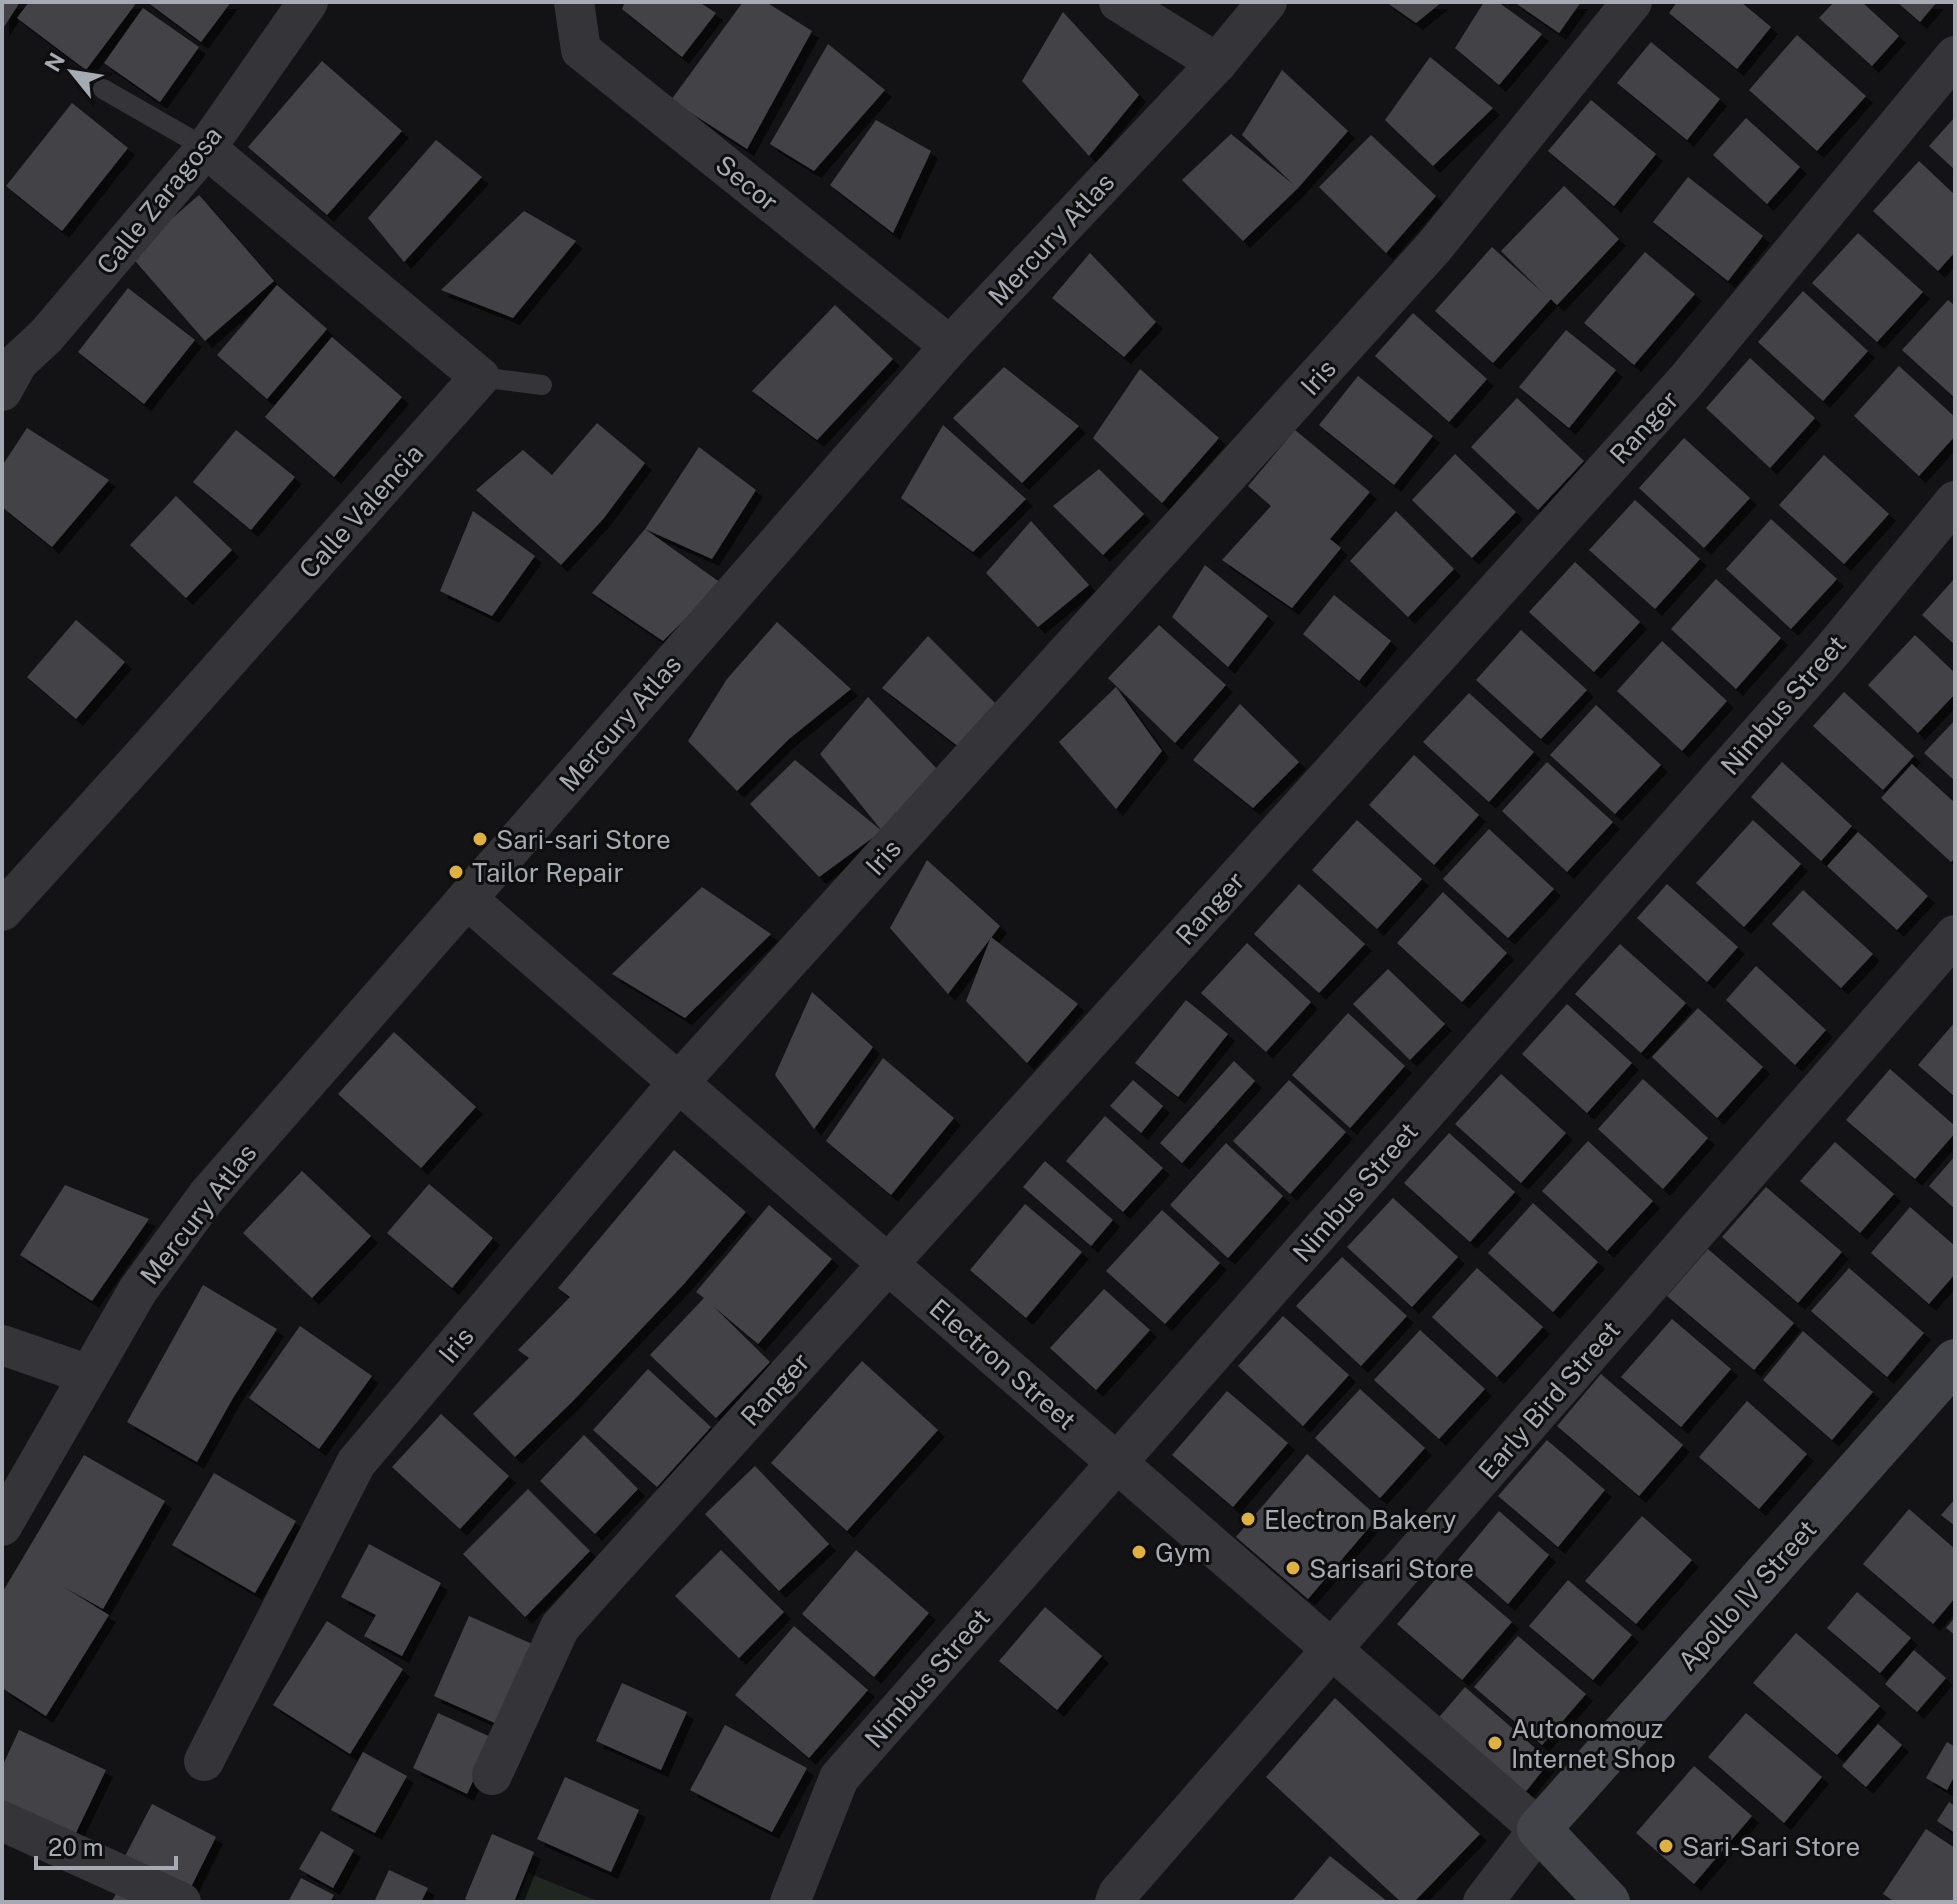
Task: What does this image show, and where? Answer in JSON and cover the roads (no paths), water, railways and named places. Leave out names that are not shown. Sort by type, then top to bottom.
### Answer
[{"type":"street","name":"Calle Zaragosa","points":[[7,369],[46,336],[206,148],[308,2]]},
{"type":"street","name":"Secor","points":[[574,2],[581,50],[950,346]]},
{"type":"street","points":[[1119,2],[1217,63]]},
{"type":"street","name":"Mercury Atlas","points":[[2,1526],[138,1290],[207,1196],[950,346],[1217,63],[1267,2]]},
{"type":"street","name":"Iris","points":[[204,1761],[356,1463],[678,1083],[1434,247],[1632,2]]},
{"type":"street","name":"Ranger","points":[[492,1775],[560,1627],[1685,382],[1955,56]]},
{"type":"street","points":[[206,148],[480,377]]},
{"type":"street","name":"Calle Valencia","points":[[2,911],[480,377]]},
{"type":"street","name":"Nimbus Street","points":[[790,1902],[839,1778],[1831,652],[1955,501]]},
{"type":"street","name":"Electron Street","points":[[467,899],[1539,1829]]},
{"type":"street","name":"Early Bird Street","points":[[1115,1902],[1118,1894],[1955,935]]},
{"type":"street","points":[[2,1345],[89,1375]]},
{"type":"street","name":"Apollo IV Street","points":[[1539,1829],[1955,1361]]},
{"type":"street","points":[[2,1821],[181,1902]]},
{"type":"street","points":[[1483,1902],[1539,1829],[1608,1902]]},
{"type":"lane","points":[[103,89],[206,148]]},
{"type":"lane","points":[[480,377],[542,385]]},
{"type":"place","name":"Sari-sari Store","points":[[480,839]]},
{"type":"place","name":"Tailor Repair","points":[[456,872]]},
{"type":"place","name":"Electron Bakery","points":[[1248,1519]]},
{"type":"place","name":"Gym","points":[[1139,1552]]},
{"type":"place","name":"Sarisari Store","points":[[1293,1568]]},
{"type":"place","name":"Autonomouz Internet Shop","points":[[1495,1743]]},
{"type":"place","name":"Sari-Sari Store","points":[[1666,1846]]}]
